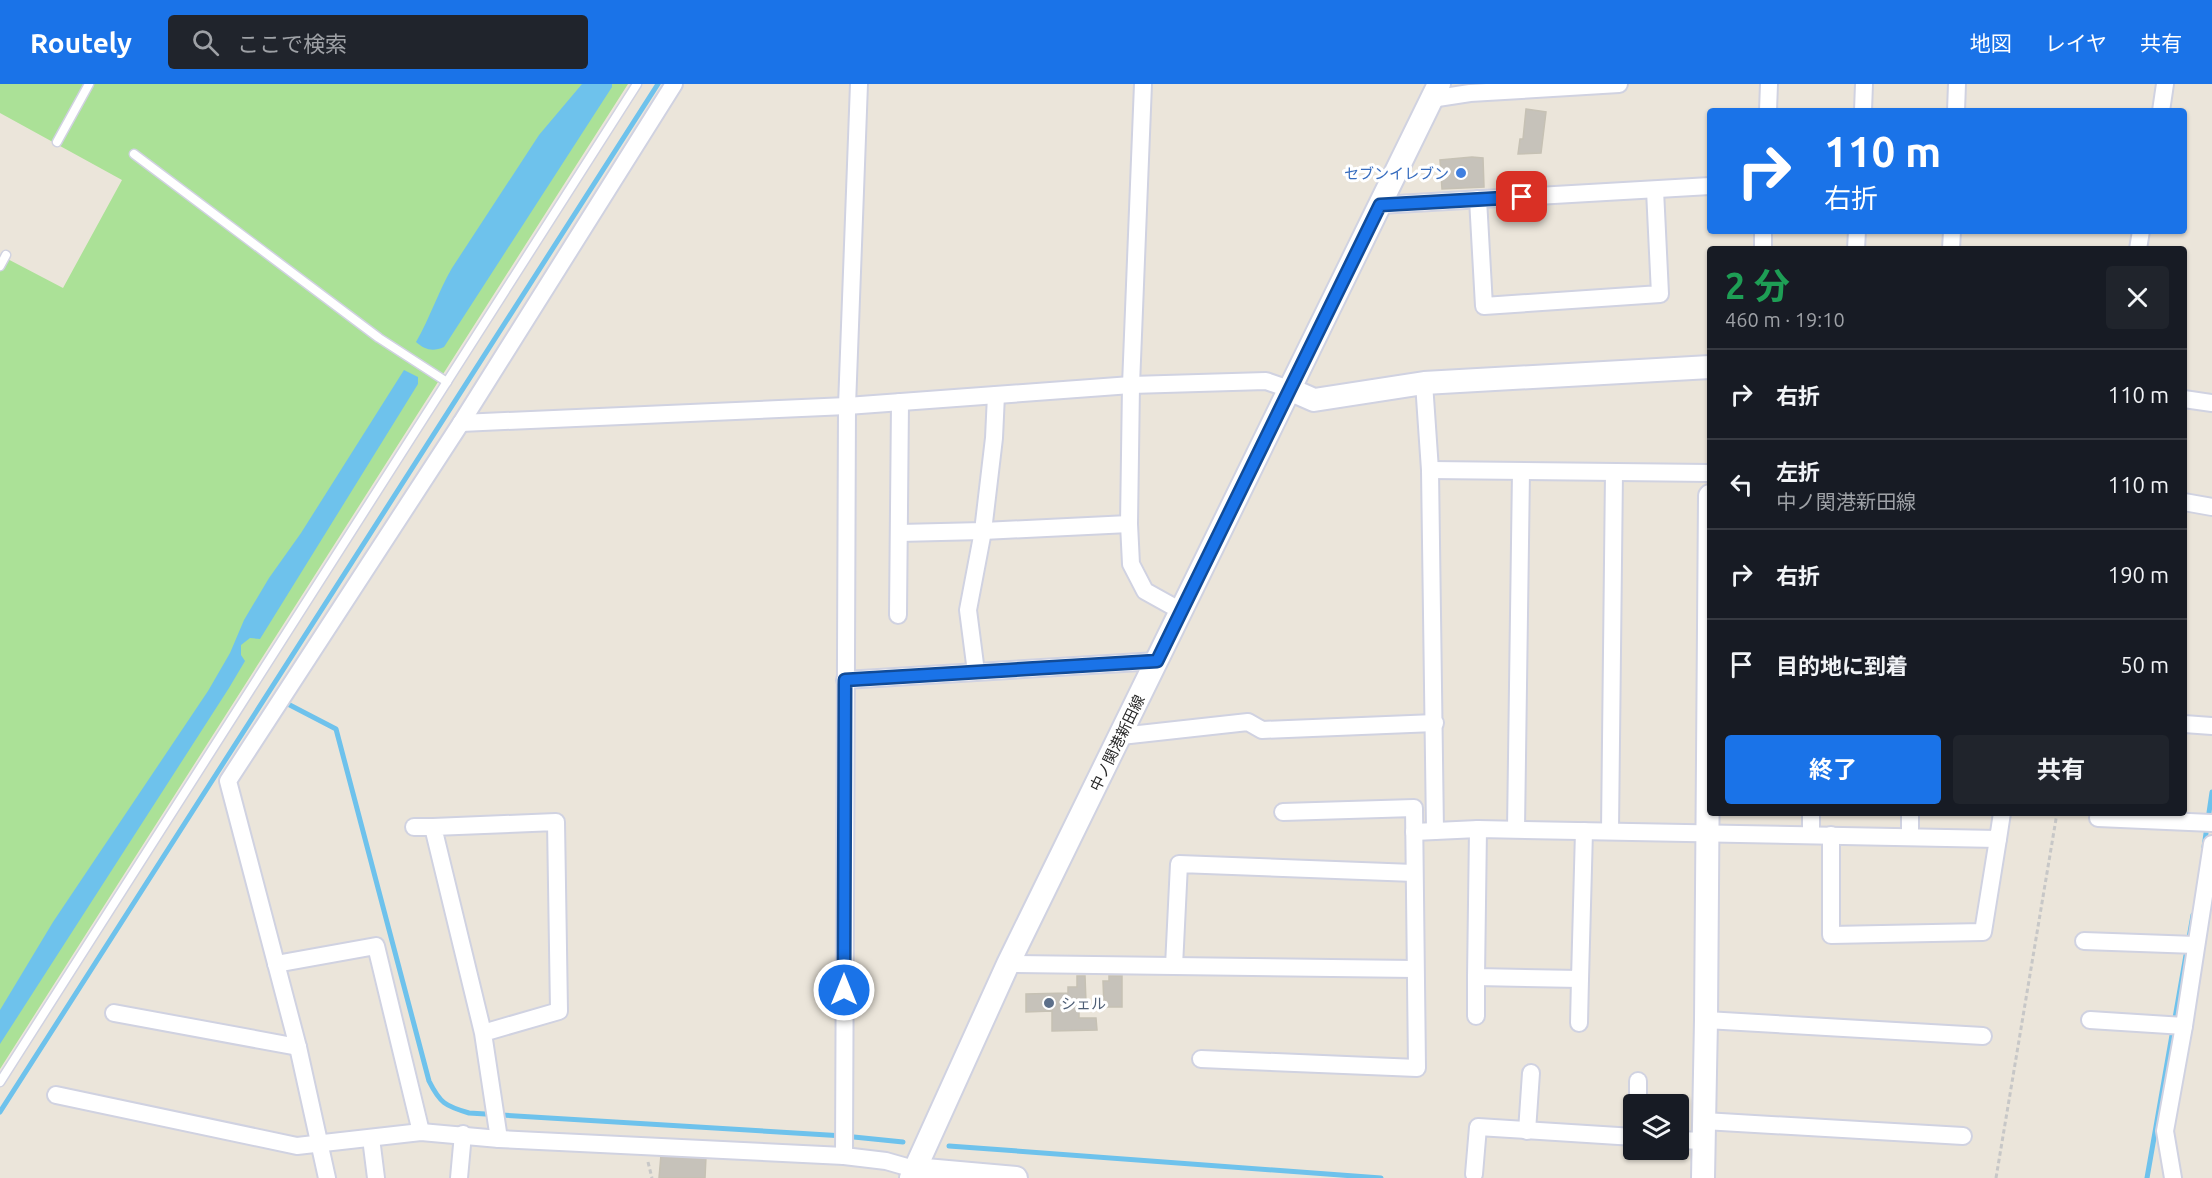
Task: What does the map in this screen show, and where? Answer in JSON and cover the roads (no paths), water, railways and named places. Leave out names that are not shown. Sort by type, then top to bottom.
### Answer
[{"type":"main road","name":"中ノ関港新田線","points":[[913,1173],[1008,964],[1435,92]]},
{"type":"main road","points":[[1290,389],[1314,400],[1424,383],[1707,367]]},
{"type":"main road","points":[[1703,1178],[1707,816]]},
{"type":"main road","points":[[913,1173],[1016,1178]]},
{"type":"street","points":[[327,1178],[298,1047],[228,781],[461,423],[674,84]]},
{"type":"street","points":[[844,1156],[848,406],[859,84]]},
{"type":"street","points":[[1143,84],[1128,524],[1131,564],[1145,591],[1181,611]]},
{"type":"street","points":[[1435,92],[1470,93],[1619,84]]},
{"type":"street","points":[[1768,108],[1769,84]]},
{"type":"street","points":[[1863,108],[1864,84]]},
{"type":"street","points":[[1956,108],[1957,84]]},
{"type":"street","points":[[2161,108],[2165,84]]},
{"type":"street","points":[[1380,205],[1707,186]]},
{"type":"street","points":[[1478,200],[1484,306],[1660,294],[1655,190]]},
{"type":"street","points":[[461,423],[848,406],[1131,385],[1266,381],[1290,389]]},
{"type":"street","points":[[1424,383],[1430,471],[1435,831]]},
{"type":"street","points":[[976,672],[968,610],[983,531],[994,438],[996,395]]},
{"type":"street","points":[[2187,399],[2212,403]]},
{"type":"street","points":[[898,615],[900,402]]},
{"type":"street","points":[[1430,471],[1707,473]]},
{"type":"street","points":[[1516,829],[1521,471]]},
{"type":"street","points":[[1610,831],[1614,472]]},
{"type":"street","points":[[2187,503],[2212,507]]},
{"type":"street","points":[[899,533],[1128,524]]},
{"type":"street","points":[[845,680],[1157,661]]},
{"type":"street","points":[[1121,736],[1248,722],[1262,730],[1435,723]]},
{"type":"street","points":[[2187,724],[2212,726]]},
{"type":"street","points":[[1201,1059],[1417,1068],[1414,808],[1283,812]]},
{"type":"street","points":[[1811,816],[1811,835]]},
{"type":"street","points":[[1910,816],[1910,837]]},
{"type":"street","points":[[1831,835],[1831,934],[1983,932],[2002,816]]},
{"type":"street","points":[[2098,818],[2212,823]]},
{"type":"street","points":[[414,827],[556,822],[559,1011],[483,1033]]},
{"type":"street","points":[[433,827],[483,1033],[499,1139]]},
{"type":"street","points":[[1476,1016],[1478,829]]},
{"type":"street","points":[[1414,832],[1516,829],[1707,835],[1998,839]]},
{"type":"street","points":[[1579,1023],[1584,831]]},
{"type":"street","points":[[2173,1178],[2164,1131],[2184,1026],[2212,844]]},
{"type":"street","points":[[1174,966],[1179,864],[1414,873]]},
{"type":"street","points":[[2084,941],[2196,945]]},
{"type":"street","points":[[276,963],[376,946],[421,1132]]},
{"type":"street","points":[[1008,964],[1415,969]]},
{"type":"street","points":[[1476,977],[1580,979]]},
{"type":"street","points":[[114,1013],[298,1047]]},
{"type":"street","points":[[1706,1020],[1983,1036]]},
{"type":"street","points":[[2090,1020],[2184,1026]]},
{"type":"street","points":[[1527,1131],[1531,1073]]},
{"type":"street","points":[[1638,1081],[1638,1094]]},
{"type":"street","points":[[56,1095],[297,1146],[421,1132],[499,1139],[844,1156],[886,1161],[913,1173]]},
{"type":"street","points":[[1474,1174],[1479,1127],[1623,1136]]},
{"type":"street","points":[[1689,1136],[1704,1131],[1963,1136]]},
{"type":"street","points":[[459,1178],[463,1134]]},
{"type":"street","points":[[371,1138],[376,1178]]},
{"type":"lane","points":[[57,141],[89,84]]},
{"type":"lane","points":[[0,1082],[637,84]]},
{"type":"lane","points":[[134,154],[370,332],[447,382]]},
{"type":"lane","points":[[0,266],[6,255]]},
{"type":"water","points":[[582,84],[612,84],[612,87],[444,347],[433,350],[423,347],[416,342],[452,268],[539,135]]},
{"type":"water","points":[[404,370],[418,377],[418,384],[260,639],[250,638],[241,645],[241,655],[245,661],[229,688],[0,1044],[0,1010],[53,922],[208,691],[230,653],[244,620],[269,578],[301,533]]},
{"type":"waterway","points":[[0,1112],[658,84]]},
{"type":"waterway","points":[[284,702],[336,729],[429,1081],[444,1103],[469,1113],[844,1136],[903,1142]]},
{"type":"waterway","points":[[2204,847],[2212,792]]},
{"type":"waterway","points":[[2147,1178],[2193,915]]},
{"type":"waterway","points":[[949,1146],[1381,1178]]},
{"type":"place","name":"セブンイレブン","points":[[1461,173]]},
{"type":"place","name":"シェル","points":[[1049,1003]]}]
